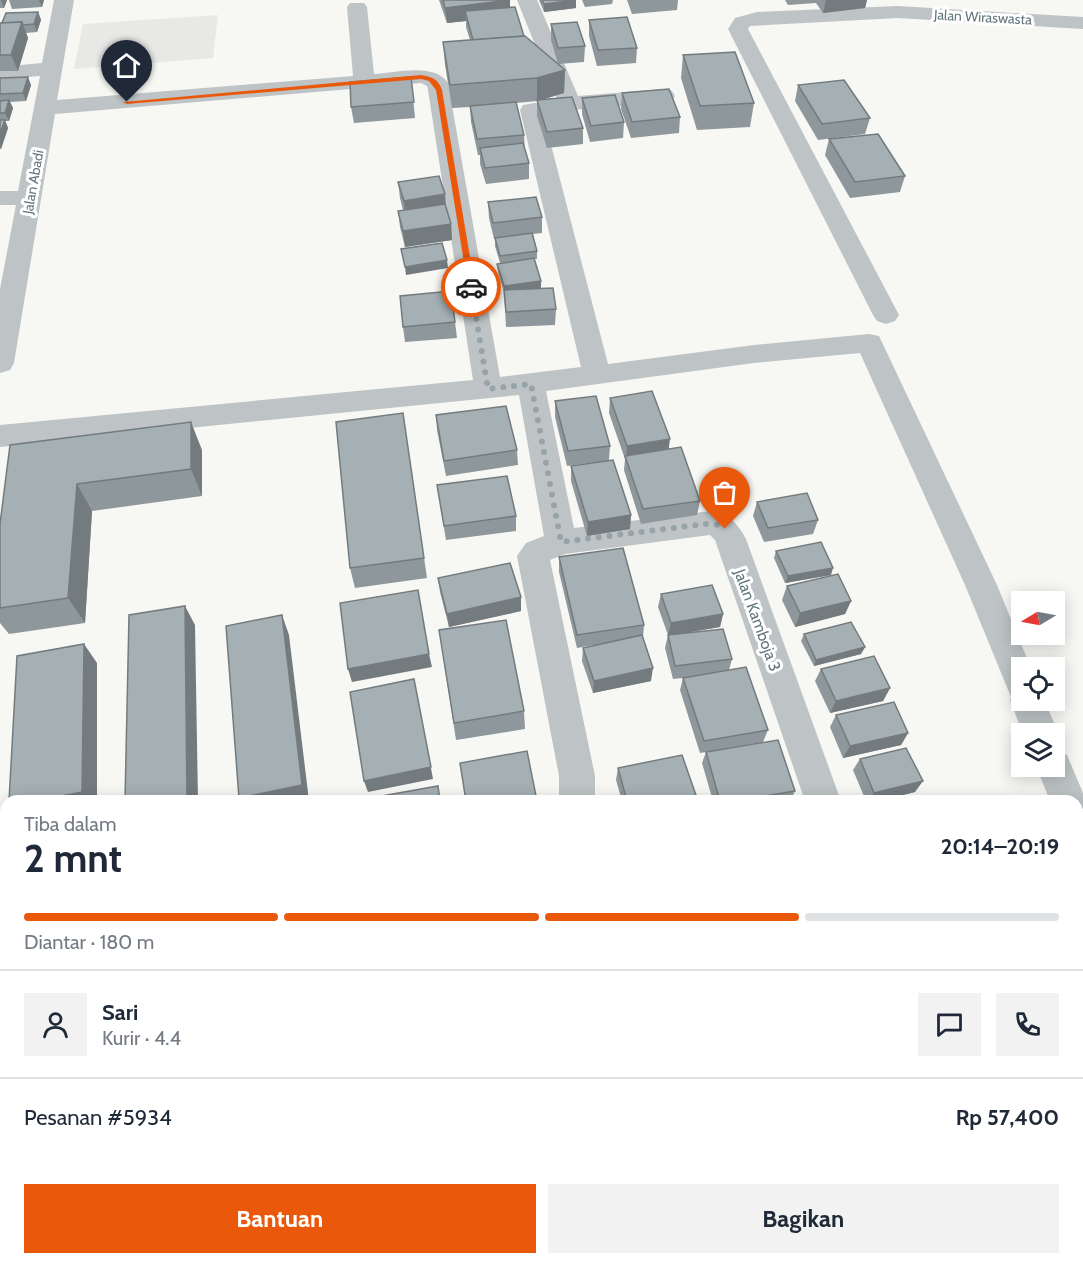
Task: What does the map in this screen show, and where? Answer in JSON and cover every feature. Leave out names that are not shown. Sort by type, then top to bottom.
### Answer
[{"type":"street","name":"Jalan Abadi","points":[[0,363],[64,0]]},
{"type":"street","points":[[527,0],[570,104]]},
{"type":"street","name":"Jalan Wiraswasta","points":[[886,315],[738,29],[742,22],[757,18],[894,6],[1083,23]]},
{"type":"street","points":[[357,7],[364,81]]},
{"type":"street","points":[[0,74],[53,68]]},
{"type":"street","points":[[46,108],[364,81],[421,77],[431,79],[437,83],[488,389]]},
{"type":"street","points":[[597,376],[530,115],[531,110],[570,104],[664,96]]},
{"type":"street","points":[[0,198],[30,198]]},
{"type":"street","points":[[0,436],[488,389],[754,354],[869,344],[981,585],[1011,659]]},
{"type":"street","points":[[531,384],[561,542],[537,552],[533,556],[533,563],[577,788]]},
{"type":"street","name":"Jalan Kamboja 3","points":[[561,542],[705,524],[720,525],[725,529],[821,795]]},
{"type":"street","points":[[1058,777],[1066,795]]},
{"type":"shaded area","points":[[218,15],[213,58],[74,69],[83,24]]},
{"type":"building","points":[[443,0],[510,0],[445,8]]},
{"type":"building","points":[[542,0],[576,0],[544,4]]},
{"type":"building","points":[[515,7],[524,36],[473,40],[465,11]]},
{"type":"building","points":[[38,12],[34,24],[2,23],[6,13]]},
{"type":"building","points":[[627,17],[637,48],[598,50],[589,20]]},
{"type":"building","points":[[22,22],[11,55],[0,55],[0,23]]},
{"type":"building","points":[[577,22],[585,46],[558,48],[551,24]]},
{"type":"building","points":[[525,36],[565,70],[537,78],[450,85],[443,42]]},
{"type":"building","points":[[735,52],[754,103],[700,106],[683,55]]},
{"type":"building","points":[[28,77],[23,93],[0,94],[0,78]]},
{"type":"building","points":[[411,77],[414,102],[351,107],[350,82]]},
{"type":"building","points":[[844,80],[870,118],[822,124],[798,85]]},
{"type":"building","points":[[669,89],[680,117],[632,122],[622,93]]},
{"type":"building","points":[[615,95],[624,122],[591,126],[582,98]]},
{"type":"building","points":[[572,97],[583,128],[547,132],[537,100]]},
{"type":"building","points":[[9,100],[5,113],[0,113],[0,101]]},
{"type":"building","points":[[516,102],[524,135],[477,139],[470,106]]},
{"type":"building","points":[[0,120],[5,120],[0,134]]},
{"type":"building","points":[[878,134],[905,176],[855,182],[829,139]]},
{"type":"building","points":[[523,143],[529,163],[485,168],[480,148]]},
{"type":"building","points":[[439,176],[445,194],[404,201],[398,182]]},
{"type":"building","points":[[536,197],[542,217],[493,223],[488,202]]},
{"type":"building","points":[[445,204],[451,224],[403,231],[398,211]]},
{"type":"building","points":[[532,233],[537,251],[500,256],[495,238]]},
{"type":"building","points":[[442,243],[447,260],[405,267],[401,249]]},
{"type":"building","points":[[534,258],[541,281],[504,286],[497,264]]},
{"type":"building","points":[[553,288],[556,309],[506,312],[504,290]]},
{"type":"building","points":[[451,291],[455,322],[403,327],[400,296]]},
{"type":"building","points":[[652,391],[670,439],[627,446],[610,398]]},
{"type":"building","points":[[596,396],[610,446],[568,451],[555,401]]},
{"type":"building","points":[[506,406],[517,450],[444,461],[436,415]]},
{"type":"building","points":[[403,413],[424,558],[350,568],[336,422]]},
{"type":"building","points":[[191,422],[191,469],[77,484],[68,598],[0,608],[0,524],[10,445]]},
{"type":"building","points":[[681,447],[700,501],[643,509],[625,456]]},
{"type":"building","points":[[613,460],[631,515],[588,522],[571,466]]},
{"type":"building","points":[[507,476],[516,516],[444,526],[437,485]]},
{"type":"building","points":[[807,493],[818,520],[768,528],[757,502]]},
{"type":"building","points":[[821,542],[833,568],[788,576],[776,551]]},
{"type":"building","points":[[623,548],[644,625],[577,635],[559,557]]},
{"type":"building","points":[[510,563],[521,597],[447,614],[438,578]]},
{"type":"building","points":[[838,574],[851,601],[800,613],[787,586]]},
{"type":"building","points":[[712,585],[723,614],[671,623],[661,594]]},
{"type":"building","points":[[418,590],[429,654],[348,669],[340,603]]},
{"type":"building","points":[[185,606],[187,795],[125,795],[129,615]]},
{"type":"building","points":[[282,615],[302,785],[254,795],[239,795],[226,626]]},
{"type":"building","points":[[506,620],[524,711],[454,723],[439,630]]},
{"type":"building","points":[[851,622],[865,647],[816,660],[804,634]]},
{"type":"building","points":[[723,629],[732,659],[675,666],[668,635]]},
{"type":"building","points":[[642,635],[653,668],[594,681],[583,648]]},
{"type":"building","points":[[84,644],[82,792],[67,795],[9,795],[17,656]]},
{"type":"building","points":[[874,656],[890,688],[836,701],[821,669]]},
{"type":"building","points":[[746,667],[768,730],[704,741],[683,678]]},
{"type":"building","points":[[414,679],[431,767],[364,781],[350,692]]},
{"type":"building","points":[[894,702],[908,733],[850,746],[836,715]]},
{"type":"building","points":[[778,740],[795,791],[771,795],[718,795],[706,752]]},
{"type":"building","points":[[906,748],[923,781],[874,793],[860,759]]},
{"type":"building","points":[[527,751],[536,795],[465,795],[460,763]]},
{"type":"building","points":[[682,755],[696,795],[625,795],[618,768]]},
{"type":"building","points":[[438,786],[439,795],[388,795]]},
{"type":"way so far","points":[[471,287],[488,389],[531,384],[561,542],[711,523],[725,529]]},
{"type":"route","points":[[127,102],[364,81],[421,77],[431,79],[437,83],[439,90],[471,287]]}]
